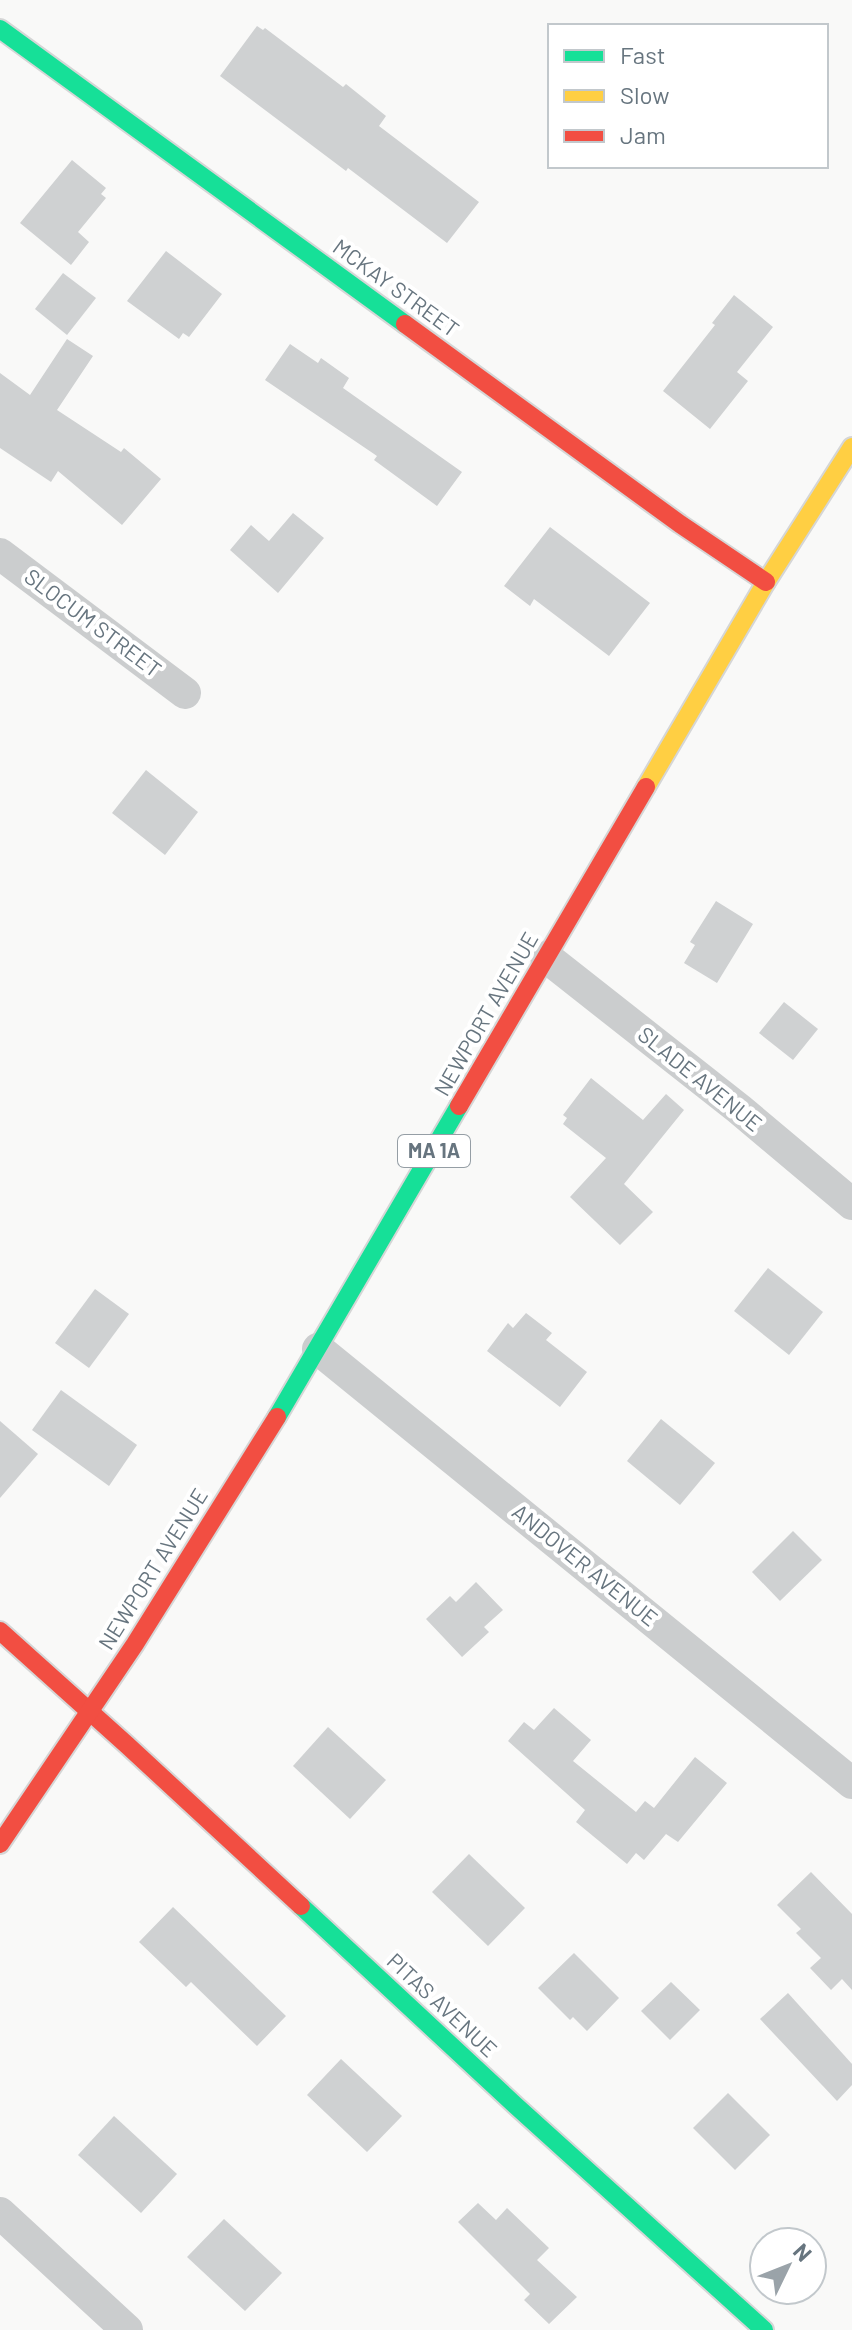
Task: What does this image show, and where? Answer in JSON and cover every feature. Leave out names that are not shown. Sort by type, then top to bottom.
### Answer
[{"type":"street","name":"MCKAY STREET","points":[[0,29],[680,524],[766,582]]},
{"type":"street","name":"NEWPORT AVENUE","points":[[0,1844],[135,1644],[318,1349],[766,582],[852,447]]},
{"type":"street","name":"SLOCUM STREET","points":[[0,554],[185,693]]},
{"type":"street","name":"SLADE AVENUE","points":[[546,957],[739,1109],[852,1204]]},
{"type":"street","name":"ANDOVER AVENUE","points":[[318,1349],[852,1783]]},
{"type":"street","name":"PITAS AVENUE","points":[[0,1631],[764,2330]]},
{"type":"street","points":[[0,2213],[127,2330]]},
{"type":"building","points":[[257,26],[263,30],[265,28],[343,87],[346,84],[386,116],[379,126],[479,202],[447,243],[220,76]]},
{"type":"building","points":[[72,160],[106,188],[101,194],[106,198],[78,232],[89,242],[71,265],[20,223]]},
{"type":"building","points":[[166,251],[222,294],[189,337],[183,333],[179,339],[127,301]]},
{"type":"building","points":[[63,273],[96,298],[67,335],[35,309]]},
{"type":"building","points":[[734,295],[773,327],[737,372],[748,381],[710,429],[663,391],[715,325],[712,323]]},
{"type":"building","points":[[67,339],[93,356],[57,410],[121,452],[124,448],[161,479],[122,525],[58,471],[51,482],[0,448],[0,373],[30,395]]},
{"type":"building","points":[[290,344],[318,363],[321,358],[349,378],[343,388],[462,472],[437,506],[374,460],[377,456],[265,380]]},
{"type":"building","points":[[293,513],[324,538],[278,593],[230,550],[251,525],[269,541]]},
{"type":"building","points":[[550,527],[650,603],[609,656],[534,599],[530,606],[504,586]]},
{"type":"building","points":[[146,770],[198,812],[165,855],[112,813]]},
{"type":"building","points":[[716,901],[753,924],[717,983],[684,963],[695,945],[690,942]]},
{"type":"building","points":[[784,1002],[818,1029],[793,1060],[759,1033]]},
{"type":"building","points":[[591,1078],[643,1120],[666,1094],[684,1110],[624,1184],[653,1212],[620,1245],[570,1197],[606,1158],[563,1124],[567,1118],[563,1115]]},
{"type":"building","points":[[768,1268],[823,1312],[789,1355],[734,1311]]},
{"type":"building","points":[[95,1289],[129,1314],[89,1368],[55,1343]]},
{"type":"building","points":[[526,1313],[552,1333],[546,1340],[587,1372],[560,1407],[487,1351],[508,1323],[513,1328]]},
{"type":"building","points":[[61,1390],[137,1445],[109,1486],[32,1430]]},
{"type":"building","points":[[661,1419],[715,1463],[680,1505],[627,1461]]},
{"type":"building","points":[[0,1421],[38,1454],[0,1498]]},
{"type":"building","points":[[793,1531],[822,1560],[780,1601],[752,1572]]},
{"type":"building","points":[[476,1582],[503,1610],[484,1627],[489,1632],[462,1657],[426,1619],[450,1596],[456,1602]]},
{"type":"building","points":[[554,1708],[591,1740],[573,1761],[636,1812],[645,1801],[654,1808],[695,1757],[727,1783],[678,1842],[666,1834],[644,1860],[636,1853],[627,1864],[576,1822],[585,1810],[508,1741],[524,1722],[534,1730]]},
{"type":"building","points":[[328,1727],[386,1780],[350,1819],[293,1766]]},
{"type":"building","points":[[469,1854],[525,1908],[488,1946],[432,1892]]},
{"type":"building","points":[[811,1872],[852,1914],[852,1990],[842,1979],[831,1990],[810,1968],[821,1958],[796,1933],[801,1929],[777,1905]]},
{"type":"building","points":[[173,1907],[286,2016],[257,2046],[191,1982],[186,1987],[139,1942]]},
{"type":"building","points":[[574,1953],[619,1998],[587,2031],[573,2017],[570,2020],[538,1988]]},
{"type":"building","points":[[671,1982],[700,2010],[670,2040],[641,2011]]},
{"type":"building","points":[[788,1993],[852,2064],[852,2085],[837,2101],[760,2019]]},
{"type":"building","points":[[341,2059],[402,2116],[367,2152],[307,2095]]},
{"type":"building","points":[[728,2093],[770,2135],[735,2170],[693,2128]]},
{"type":"building","points":[[114,2116],[177,2174],[141,2213],[78,2155]]},
{"type":"building","points":[[478,2203],[496,2220],[507,2208],[549,2248],[537,2260],[577,2297],[549,2324],[524,2300],[530,2294],[458,2222]]},
{"type":"building","points":[[224,2219],[282,2273],[245,2311],[187,2257]]},
{"type":"traffic: fast","points":[[0,29],[405,324]]},
{"type":"traffic: fast","points":[[277,1417],[459,1106]]},
{"type":"traffic: fast","points":[[301,1906],[764,2330]]},
{"type":"traffic: slow","points":[[646,787],[766,582],[852,447]]},
{"type":"traffic: jam","points":[[405,324],[680,524],[766,582]]},
{"type":"traffic: jam","points":[[459,1106],[646,787]]},
{"type":"traffic: jam","points":[[0,1844],[135,1644],[277,1417]]},
{"type":"traffic: jam","points":[[0,1631],[301,1906]]}]
